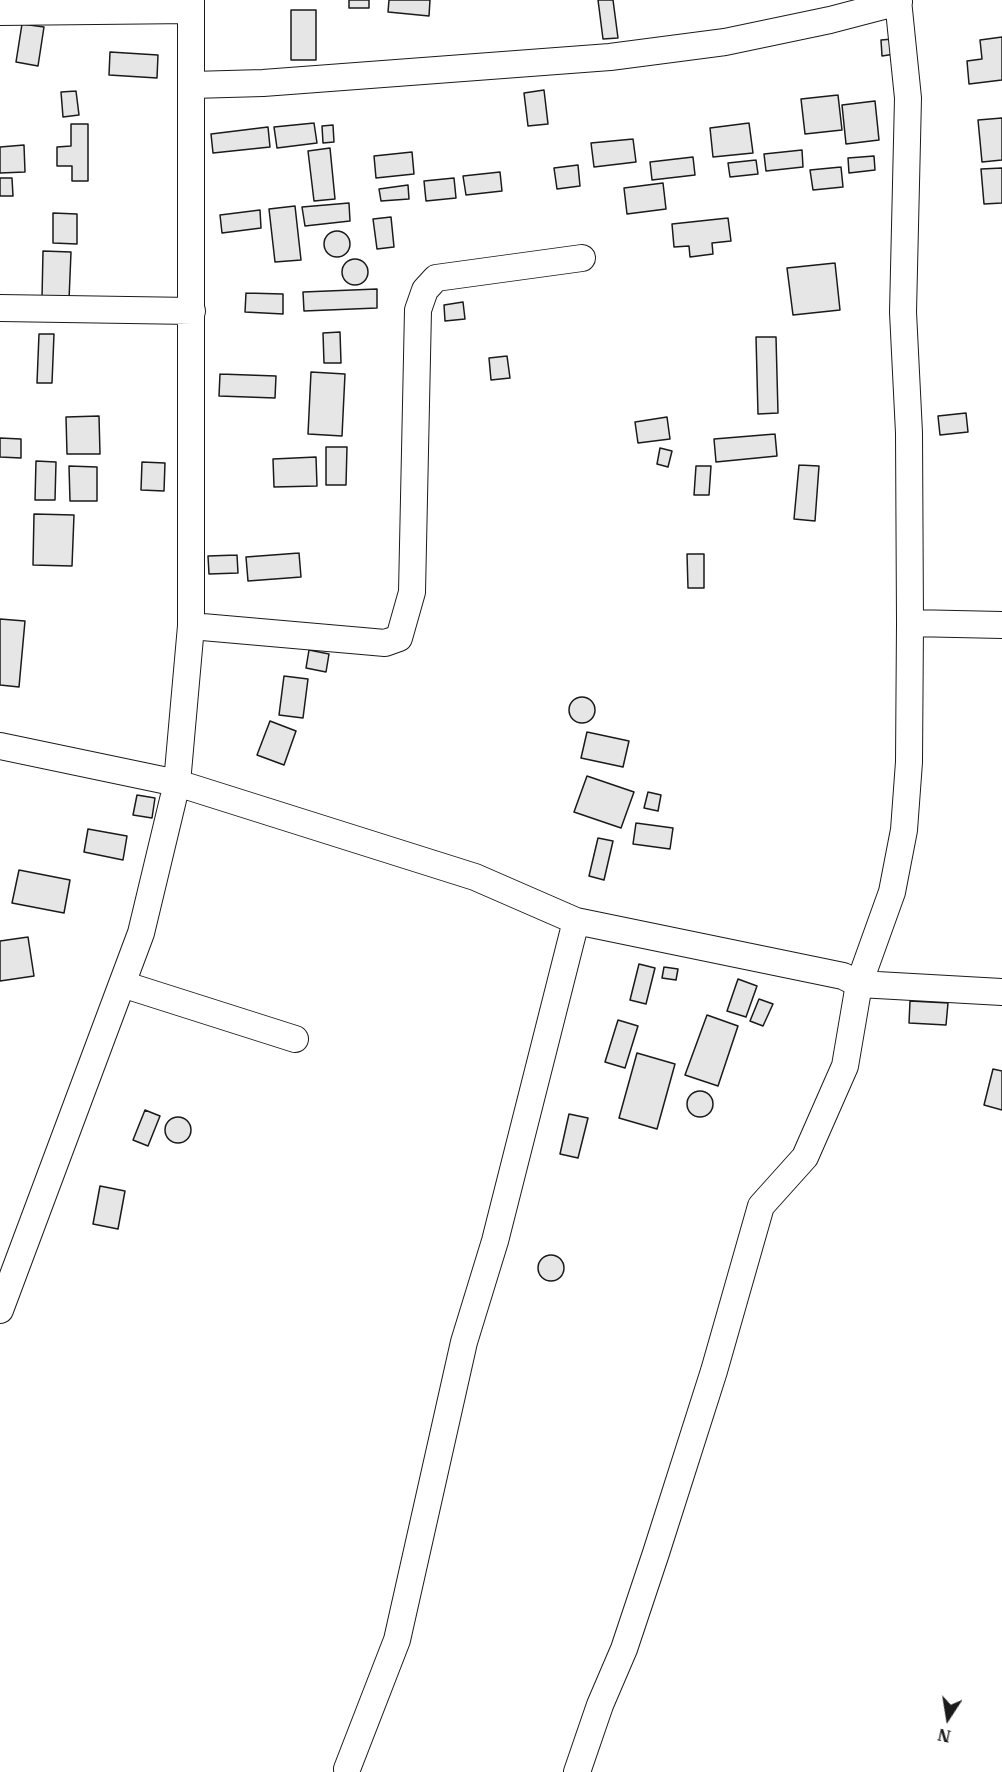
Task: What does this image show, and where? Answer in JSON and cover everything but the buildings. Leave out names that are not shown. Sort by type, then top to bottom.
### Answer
[{"type":"street","points":[[192,85],[263,83],[610,57],[725,42],[830,20],[899,1],[908,98],[903,312],[909,433],[910,623],[909,762],[904,830],[892,892],[859,984],[845,1066],[805,1157],[761,1206],[714,1371],[656,1553],[624,1649],[600,1705],[578,1772]]},
{"type":"street","points":[[0,12],[191,5],[192,85],[192,626],[177,783],[141,933],[0,1310]]},
{"type":"street","points":[[192,626],[385,643],[399,638],[412,591],[418,310],[425,290],[436,278],[582,258]]},
{"type":"street","points":[[0,308],[192,311]]},
{"type":"street","points":[[910,623],[1002,625]]},
{"type":"street","points":[[0,746],[177,783],[475,877],[576,921],[843,976],[859,984],[1002,992]]},
{"type":"street","points":[[347,1769],[374,1705],[397,1640],[464,1342],[504,1208],[576,921]]},
{"type":"street","points":[[122,984],[295,1039]]}]
